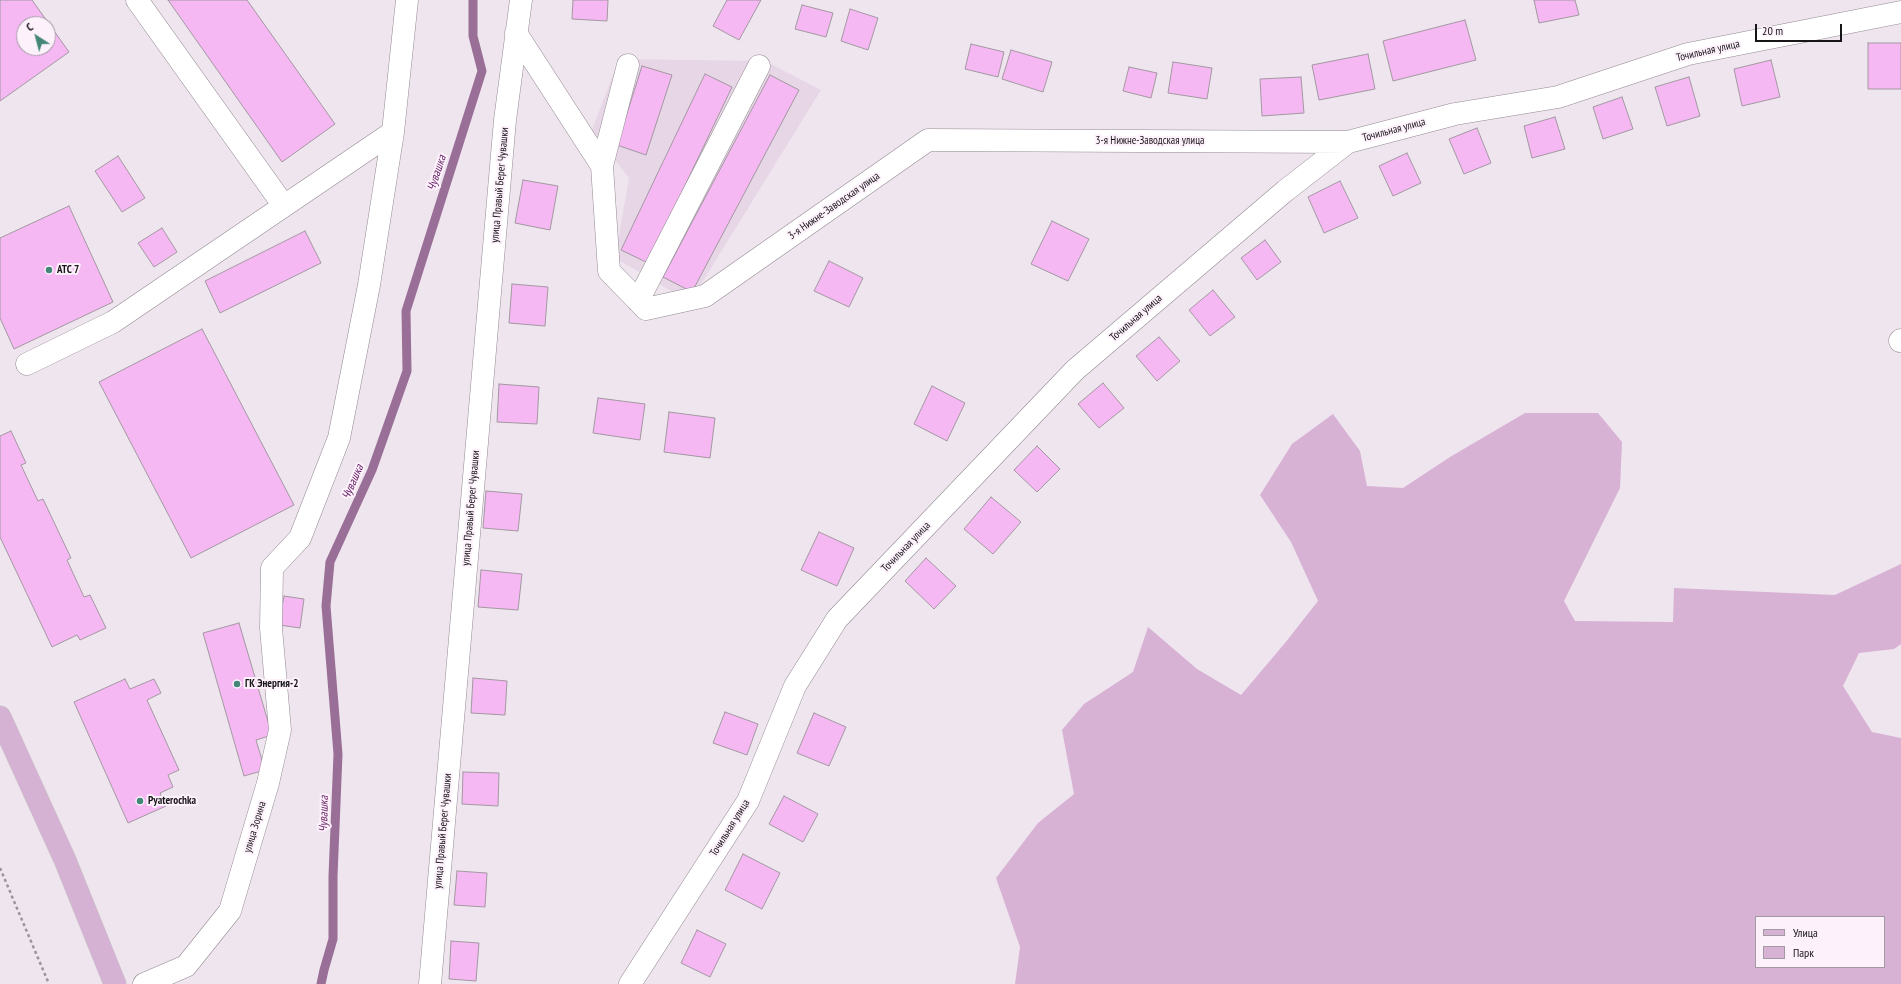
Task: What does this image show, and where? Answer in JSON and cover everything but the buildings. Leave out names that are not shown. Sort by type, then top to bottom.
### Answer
[{"type":"main road","points":[[0,717],[66,860],[115,984]]},
{"type":"street","points":[[137,0],[284,206]]},
{"type":"street","name":"улица Зорина","points":[[144,984],[186,966],[230,911],[268,783],[280,730],[271,628],[272,568],[300,538],[339,438],[369,285],[393,132],[407,0]]},
{"type":"street","name":"улица Правый Берег Чувашки","points":[[430,984],[505,120],[521,0]]},
{"type":"street","points":[[1864,16],[1901,11]]},
{"type":"street","name":"Точильная улица","points":[[630,984],[748,801],[795,686],[837,619],[1075,370],[1285,191],[1348,142],[1455,114],[1558,97],[1688,54],[1901,11]]},
{"type":"street","name":"3-я Нижне-Заводская улица","points":[[516,33],[602,166],[610,271],[646,309],[705,296],[928,140],[1348,142]]},
{"type":"street","points":[[602,166],[628,65]]},
{"type":"street","points":[[638,301],[759,66]]},
{"type":"street","points":[[27,364],[113,322],[393,132]]},
{"type":"path","points":[[0,868],[49,984]]},
{"type":"shaded area","points":[[619,59],[765,61],[821,90],[690,302],[615,258],[629,178],[592,130]]},
{"type":"green space","points":[[1525,413],[1598,413],[1622,442],[1620,488],[1564,601],[1575,621],[1673,622],[1674,588],[1835,595],[1901,564],[1901,644],[1894,649],[1859,653],[1843,686],[1872,732],[1901,738],[1901,984],[1015,984],[1020,947],[996,878],[1038,823],[1074,794],[1062,730],[1084,704],[1133,672],[1148,627],[1197,669],[1241,695],[1318,601],[1291,542],[1260,495],[1292,444],[1333,414],[1360,451],[1367,486],[1403,488],[1450,457]]},
{"type":"waterway","name":"Чувашка","points":[[321,984],[333,939],[333,876],[338,754],[326,606],[330,562],[372,470],[407,371],[406,311],[482,71],[473,36],[473,0]]},
{"type":"place","name":"АТС 7","points":[[49,270]]},
{"type":"place","name":"ГК Энергия-2","points":[[237,684]]},
{"type":"place","name":"Pyaterochka","points":[[140,801]]}]
